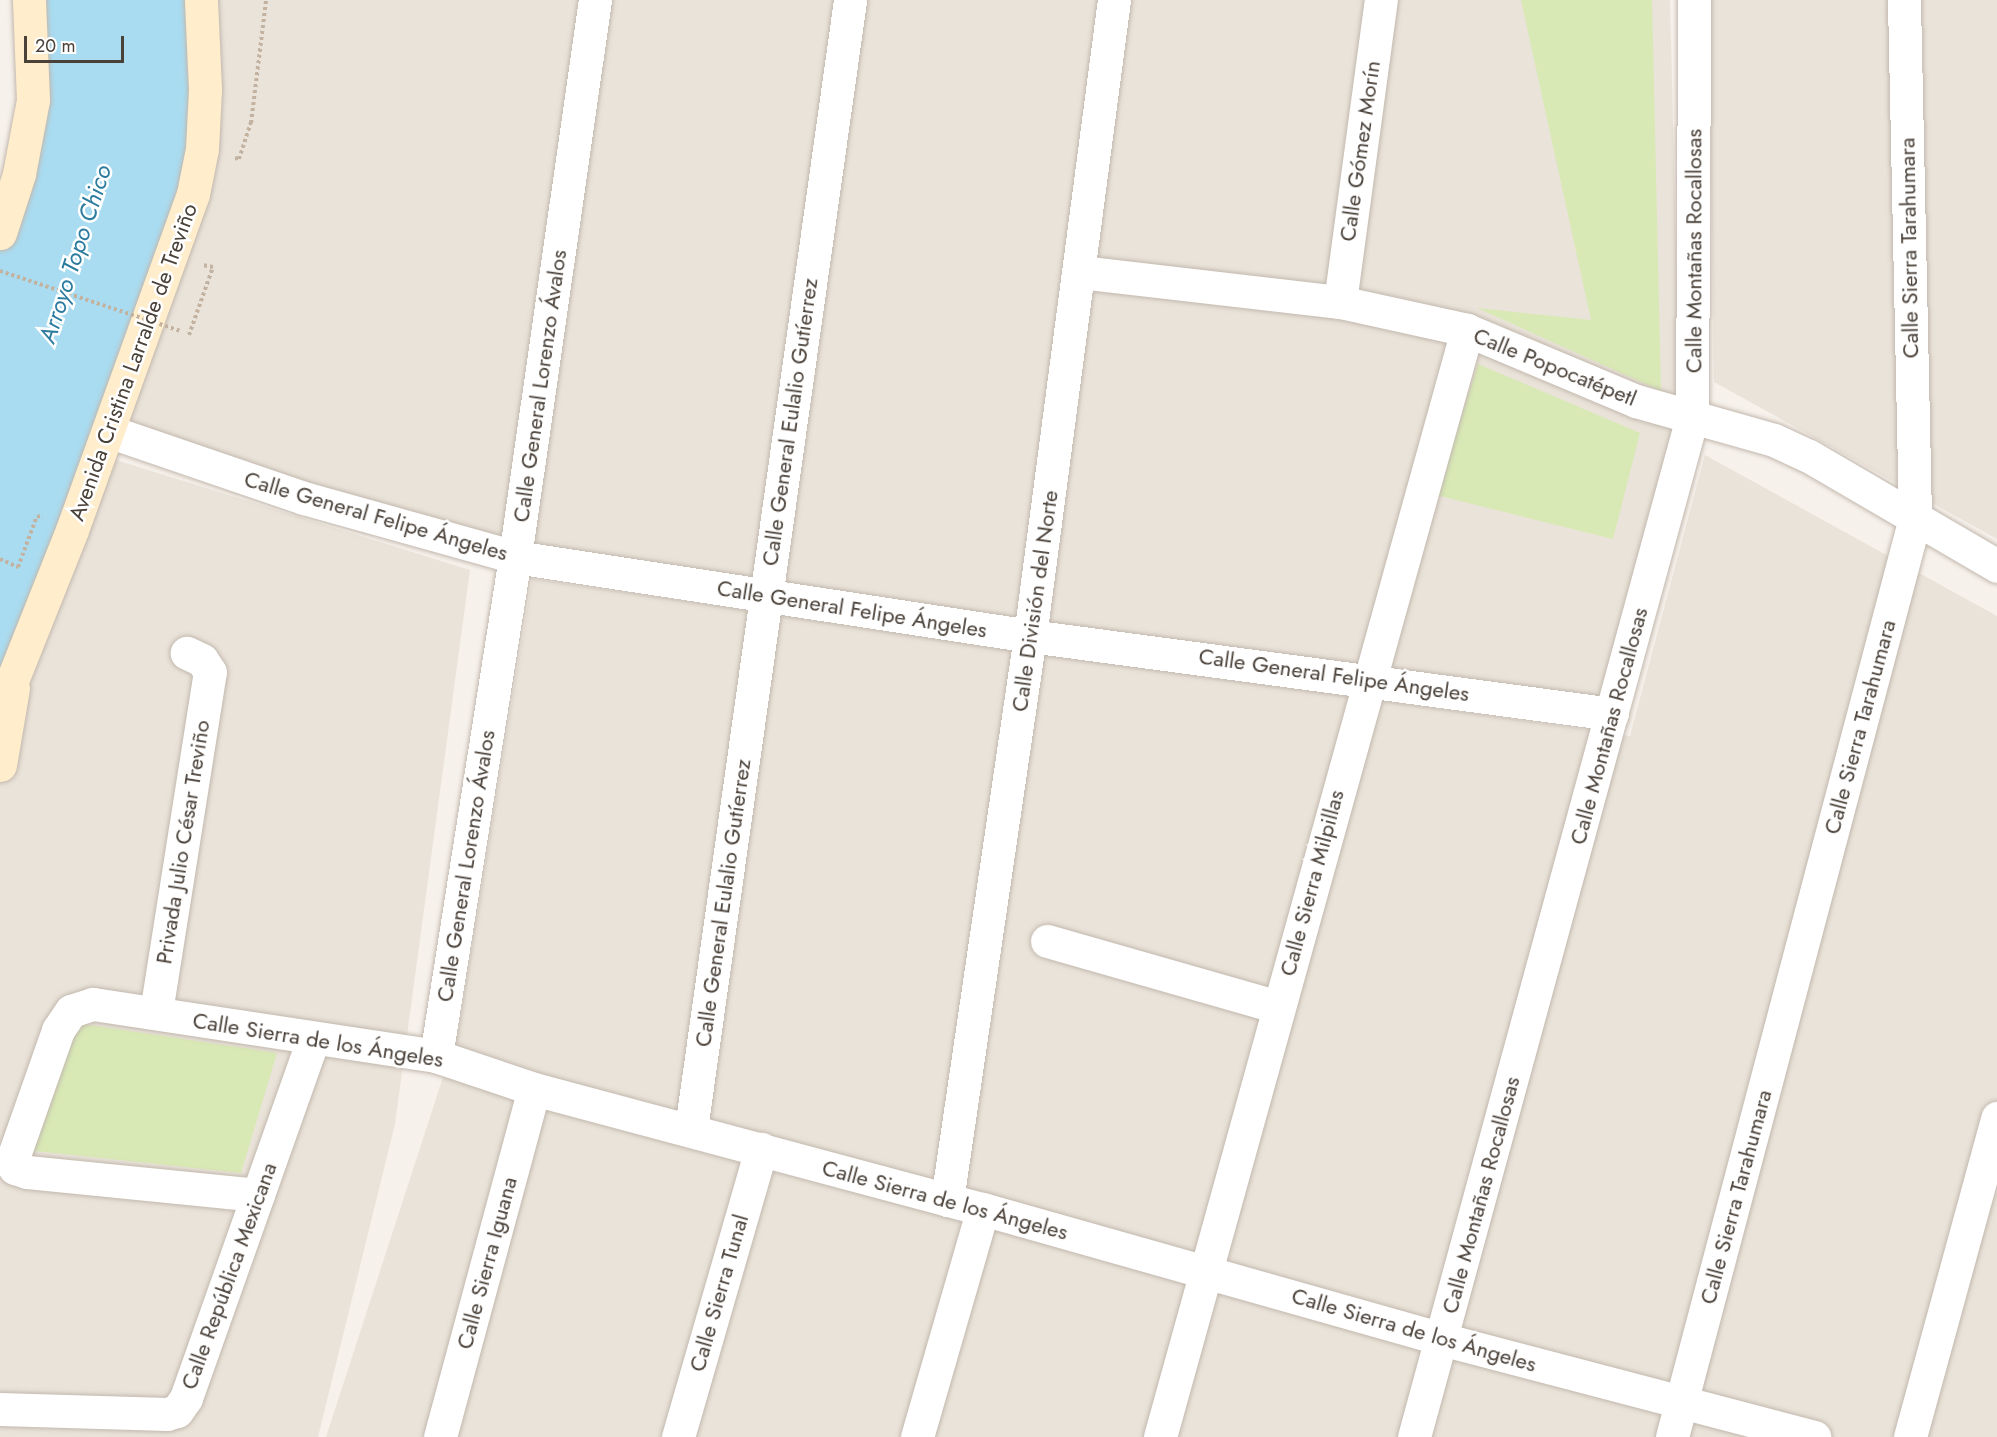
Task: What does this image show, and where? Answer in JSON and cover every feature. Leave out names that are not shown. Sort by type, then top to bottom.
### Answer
[{"type":"main road","points":[[0,233],[19,174],[33,100],[29,0]]},
{"type":"main road","name":"Avenida Cristina Larralde de Treviño","points":[[0,711],[172,258],[202,149],[205,89],[201,0]]},
{"type":"main road","points":[[0,765],[14,679]]},
{"type":"street","name":"Calle General Lorenzo Ávalos","points":[[436,1056],[515,557],[595,0]]},
{"type":"street","name":"Calle General Eulalio Gutíerrez","points":[[691,1129],[850,0]]},
{"type":"street","name":"Calle División del Norte","points":[[947,1200],[1030,636],[1080,272],[1114,0]]},
{"type":"street","name":"Calle Gómez Morín","points":[[1340,302],[1381,0]]},
{"type":"street","name":"Calle Montañas Rocallosas","points":[[1414,1437],[1692,417],[1694,0]]},
{"type":"street","name":"Calle Sierra Tarahumara","points":[[1672,1437],[1683,1403],[1915,518],[1904,0]]},
{"type":"street","name":"Calle Popocatépetl","points":[[1080,272],[1340,302],[1467,330],[1599,387],[1774,440],[1997,566]]},
{"type":"street","name":"Calle Sierra Milpillas","points":[[1160,1437],[1467,330]]},
{"type":"street","name":"Calle General Felipe Ángeles","points":[[108,431],[304,498],[515,557],[1030,636],[1369,679],[1612,714]]},
{"type":"street","name":"Privada Julio César Treviño","points":[[156,1012],[198,662]]},
{"type":"street","points":[[1047,941],[1278,1007]]},
{"type":"street","name":"Calle Sierra de los Ángeles","points":[[258,1195],[27,1172],[15,1168],[13,1158],[54,1041],[71,1011],[93,1004],[436,1056],[534,1089],[691,1129],[983,1209],[1442,1339],[1814,1437]]},
{"type":"street","name":"Calle República Mexicana","points":[[0,1409],[167,1414],[177,1412],[186,1398],[313,1039]]},
{"type":"street","name":"Calle Sierra Iguana","points":[[440,1437],[534,1089]]},
{"type":"street","points":[[1910,1437],[1997,1118]]},
{"type":"street","name":"Calle Sierra Tunal","points":[[678,1437],[761,1149]]},
{"type":"street","points":[[917,1437],[983,1209]]},
{"type":"path","points":[[202,149],[239,159],[251,123],[267,0]]},
{"type":"path","points":[[189,335],[213,267]]},
{"type":"path","points":[[0,271],[180,331]]},
{"type":"path","points":[[0,559],[18,567],[37,516]]},
{"type":"shaded area","points":[[123,0],[1670,0],[1680,417],[1600,708],[502,554],[44,421]]},
{"type":"shaded area","points":[[1709,0],[1997,0],[1997,539],[1714,382]]},
{"type":"shaded area","points":[[0,424],[470,570],[395,1124],[318,1437],[0,1437]]},
{"type":"shaded area","points":[[1705,455],[1997,616],[1997,1437],[326,1437],[459,1028],[532,579],[1630,736]]},
{"type":"green space","points":[[1521,0],[1652,0],[1661,391],[1477,308],[1591,320]]},
{"type":"green space","points":[[1478,364],[1640,433],[1613,539],[1436,495]]},
{"type":"green space","points":[[70,1022],[277,1053],[241,1173],[26,1150]]},
{"type":"water","name":"Arroyo Topo Chico","points":[[29,0],[201,0],[202,149],[0,711],[0,233]]}]
